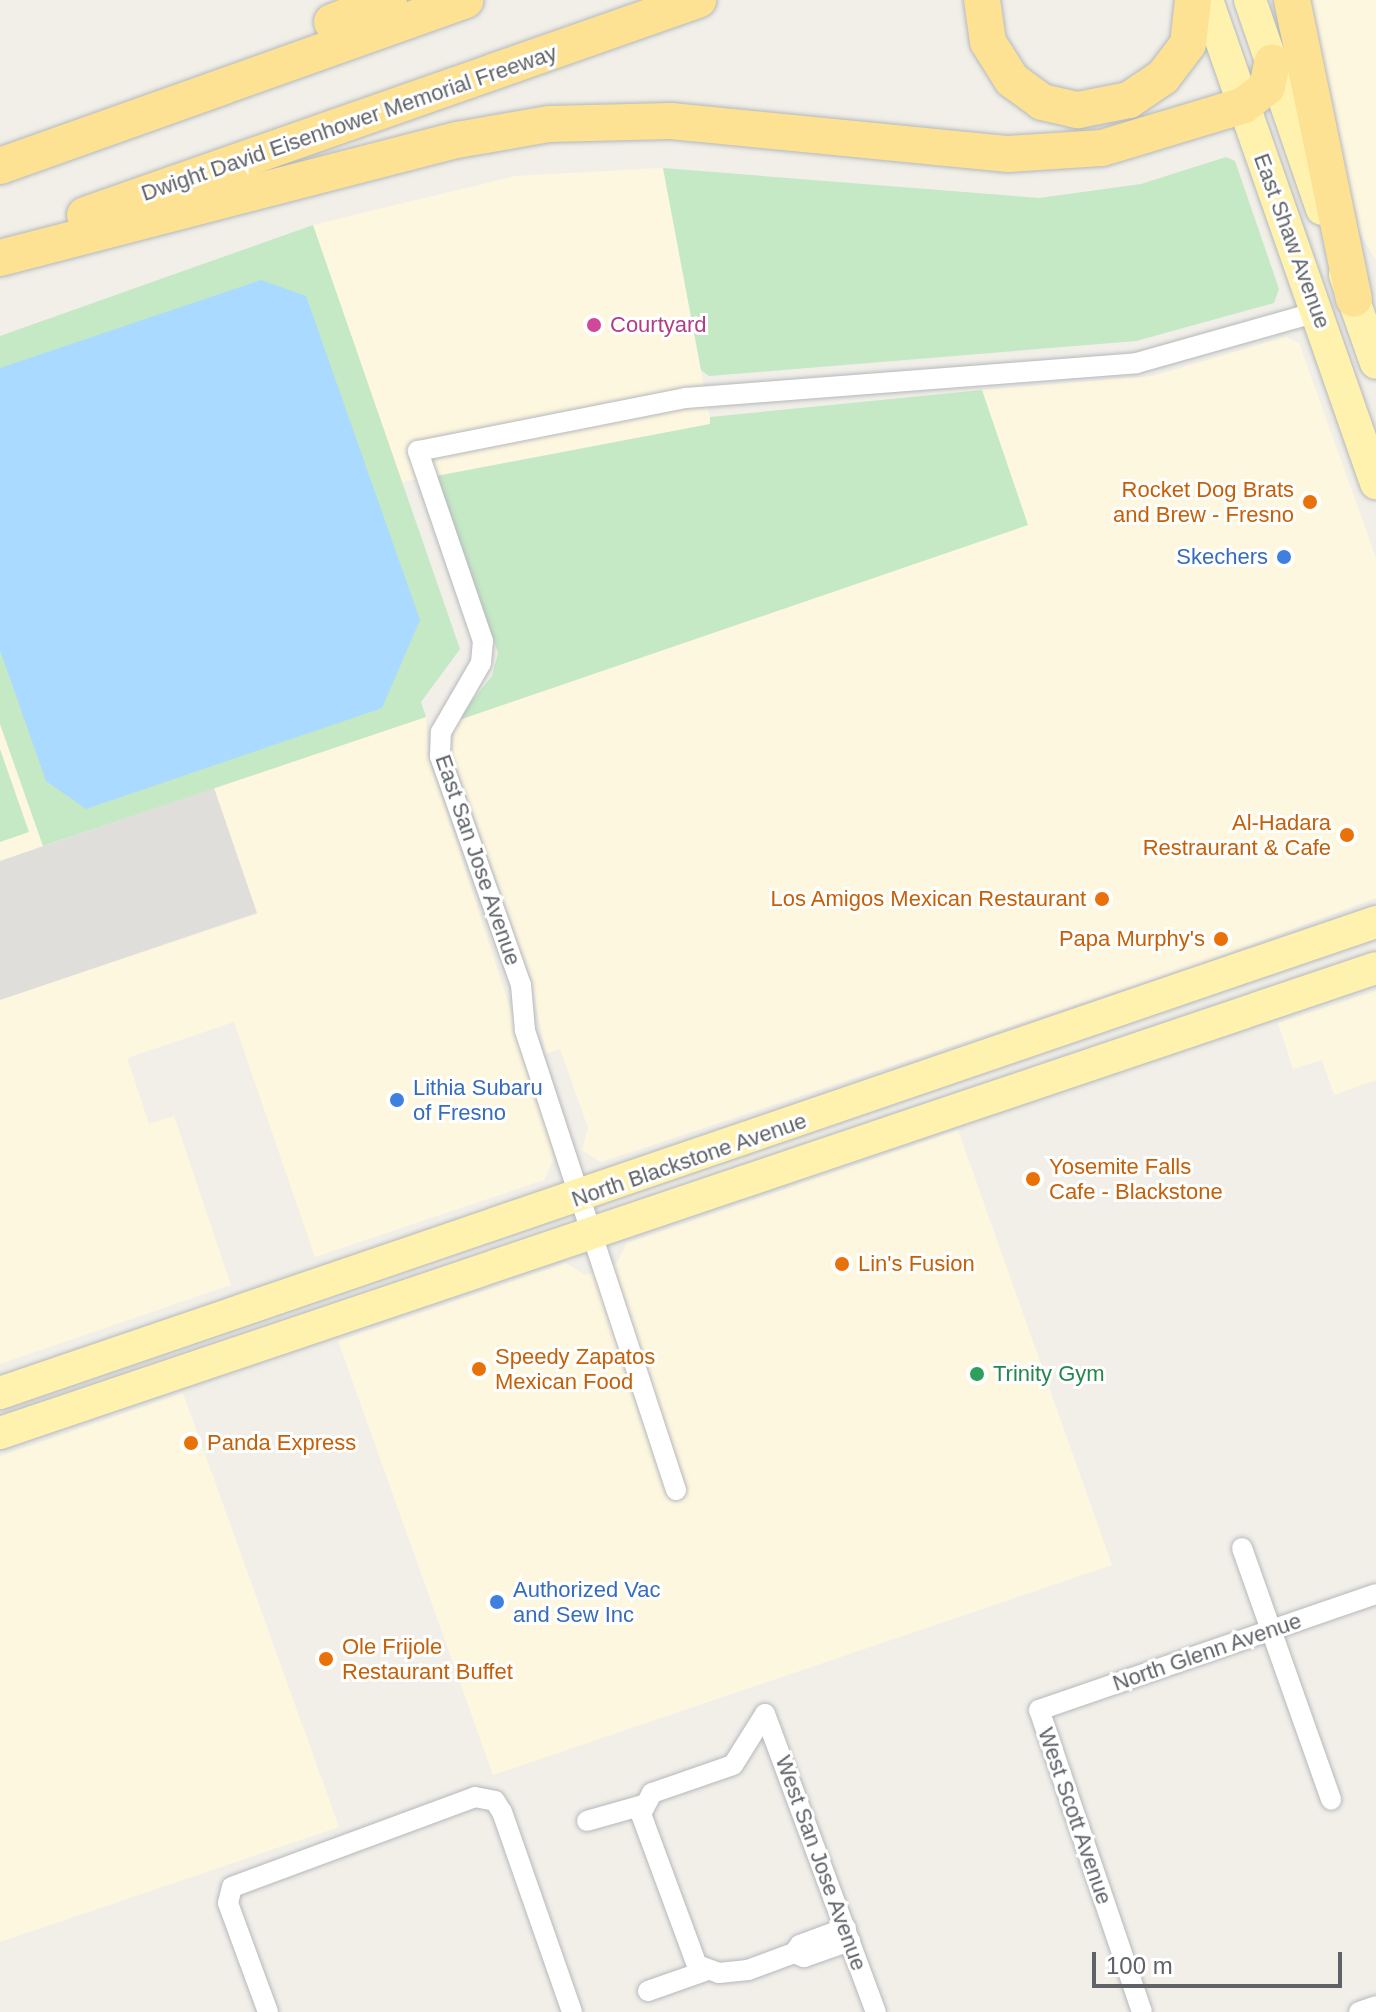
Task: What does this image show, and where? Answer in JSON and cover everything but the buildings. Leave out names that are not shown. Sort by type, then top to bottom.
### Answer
[{"type":"highway","points":[[0,156],[389,0]]},
{"type":"highway","points":[[0,166],[465,0]]},
{"type":"highway","name":"Dwight David Eisenhower Memorial Freeway","points":[[0,245],[698,0]]},
{"type":"highway","points":[[982,0],[988,42],[1012,80],[1042,102],[1078,110],[1129,100],[1163,77],[1188,44],[1193,0]]},
{"type":"highway","points":[[1292,0],[1362,299]]},
{"type":"highway","points":[[0,258],[523,127],[671,121],[1046,153],[1138,140],[1244,105],[1267,87],[1272,63]]},
{"type":"main road","name":"East Shaw Avenue","points":[[1207,0],[1376,483]]},
{"type":"main road","name":"East Shaw Avenue","points":[[1250,0],[1362,299],[1376,363]]},
{"type":"main road","points":[[1244,105],[1329,287],[1362,299]]},
{"type":"main road","points":[[1317,312],[1336,315],[1376,405]]},
{"type":"main road","name":"North Blackstone Avenue","points":[[0,1393],[578,1198],[1376,922]]},
{"type":"main road","name":"North Blackstone Avenue","points":[[0,1433],[1376,968]]},
{"type":"main road","points":[[68,1410],[92,1380],[215,1338],[232,1328],[237,1313]]},
{"type":"street","name":"East San Jose Avenue","points":[[676,1490],[525,1030],[521,985],[440,756],[441,732],[481,663],[483,641],[418,451],[686,398],[1137,363],[1317,312]]},
{"type":"street","points":[[1242,1548],[1331,1800]]},
{"type":"street","name":"North Glenn Avenue","points":[[1039,1710],[1376,1594]]},
{"type":"street","name":"West Scott Avenue","points":[[1039,1710],[1142,2012]]},
{"type":"street","name":"West San Jose Avenue","points":[[643,1805],[652,1793],[733,1765],[765,1714],[876,2012]]},
{"type":"street","points":[[268,2012],[228,1903],[232,1887],[475,1797],[495,1801],[502,1812],[572,2012]]},
{"type":"street","points":[[587,1821],[643,1805],[644,1827],[686,1947],[705,1971]]},
{"type":"street","points":[[648,1991],[705,1971],[748,1970],[848,1935]]},
{"type":"street","points":[[1359,2012],[1376,2006]]},
{"type":"shaded area","points":[[1310,0],[1376,0],[1376,260],[1359,232]]},
{"type":"shaded area","points":[[663,168],[711,424],[402,482],[313,225],[515,176]]},
{"type":"shaded area","points":[[1286,337],[1299,343],[1376,558],[1376,898],[1196,965],[601,1162],[582,1150],[588,1128],[560,1049],[546,1054],[530,976],[452,755],[456,721],[1028,525],[982,390],[1153,376]]},
{"type":"shaded area","points":[[426,717],[428,755],[540,1101],[554,1159],[544,1180],[315,1257],[234,1022],[127,1058],[149,1124],[174,1116],[231,1285],[0,1364],[0,1000],[257,914],[214,788]]},
{"type":"shaded area","points":[[0,724],[43,846],[0,861]]},
{"type":"shaded area","points":[[214,788],[257,913],[0,1000],[0,861]]},
{"type":"shaded area","points":[[1376,991],[1376,1080],[1334,1095],[1322,1060],[1293,1069],[1278,1023]]},
{"type":"shaded area","points":[[958,1130],[1112,1565],[493,1775],[338,1341],[566,1263],[585,1275],[617,1263],[627,1243]]},
{"type":"shaded area","points":[[183,1393],[339,1827],[0,1942],[0,1456]]},
{"type":"green space","points":[[1226,157],[1235,161],[1279,289],[1274,303],[1136,341],[709,376],[701,370],[663,168],[1039,198],[1141,184]]},
{"type":"green space","points":[[313,225],[460,649],[421,702],[426,717],[43,846],[0,724],[0,336]]},
{"type":"green space","points":[[982,390],[1028,525],[456,721],[492,676],[498,653],[437,476],[710,424],[710,417]]},
{"type":"green space","points":[[0,749],[29,832],[0,842]]},
{"type":"water","points":[[261,280],[306,296],[420,620],[382,708],[86,809],[46,781],[0,650],[0,368]]},
{"type":"place","name":"Courtyard","points":[[594,325]]},
{"type":"place","name":"Rocket Dog Brats and Brew - Fresno","points":[[1310,502]]},
{"type":"place","name":"Skechers","points":[[1284,557]]},
{"type":"place","name":"Al-Hadara Restraurant & Cafe","points":[[1347,835]]},
{"type":"place","name":"Los Amigos Mexican Restaurant","points":[[1102,899]]},
{"type":"place","name":"Papa Murphy's","points":[[1221,939]]},
{"type":"place","name":"Lithia Subaru of Fresno","points":[[397,1100]]},
{"type":"place","name":"Yosemite Falls Cafe - Blackstone","points":[[1033,1179]]},
{"type":"place","name":"Lin's Fusion","points":[[842,1264]]},
{"type":"place","name":"Speedy Zapatos Mexican Food","points":[[479,1369]]},
{"type":"place","name":"Trinity Gym","points":[[977,1374]]},
{"type":"place","name":"Panda Express","points":[[191,1443]]},
{"type":"place","name":"Authorized Vac and Sew Inc","points":[[497,1602]]},
{"type":"place","name":"Ole Frijole Restaurant Buffet","points":[[326,1659]]}]
